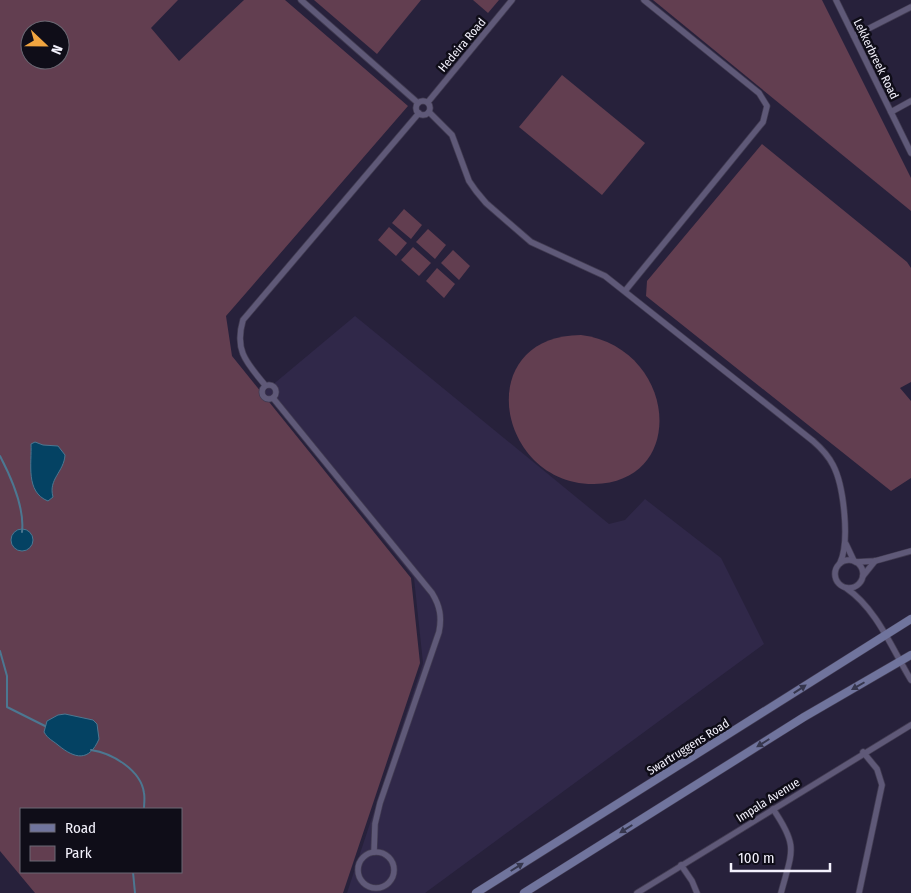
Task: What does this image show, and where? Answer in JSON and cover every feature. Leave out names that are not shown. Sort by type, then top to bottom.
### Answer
[{"type":"main road","name":"Swartruggens Road","points":[[476,893],[911,619]]},
{"type":"main road","points":[[524,893],[804,717],[911,655]]},
{"type":"street","points":[[302,0],[418,103]]},
{"type":"street","name":"Hedeira Road","points":[[428,102],[512,0]]},
{"type":"street","points":[[625,292],[763,122],[767,106],[759,93],[644,0]]},
{"type":"street","name":"Lekkerbreek Road","points":[[836,0],[911,153]]},
{"type":"street","points":[[854,36],[911,7]]},
{"type":"street","points":[[422,100],[428,102],[431,107],[429,112],[423,115],[419,114],[416,110],[418,103],[422,100]]},
{"type":"street","points":[[891,112],[911,101]]},
{"type":"street","points":[[429,112],[452,135],[469,181],[486,204],[531,242],[550,253],[595,270],[625,292],[813,441],[826,454],[838,479],[845,542],[840,563],[835,570],[836,579],[860,597],[911,680]]},
{"type":"street","points":[[273,398],[276,391],[274,387],[265,385],[243,356],[239,337],[243,320],[419,114]]},
{"type":"street","points":[[265,385],[262,389],[262,396],[266,399],[273,398]]},
{"type":"street","points":[[273,398],[432,593],[439,606],[441,623],[439,632],[376,816],[374,852]]},
{"type":"street","points":[[845,542],[855,562],[861,567],[862,576]]},
{"type":"street","points":[[840,563],[847,560],[855,562],[875,561],[911,551]]},
{"type":"street","points":[[860,597],[859,584],[862,576],[875,561]]},
{"type":"street","points":[[846,588],[859,584]]},
{"type":"street","name":"Impala Avenue","points":[[637,893],[863,752],[911,725]]},
{"type":"street","points":[[859,893],[882,785],[876,769],[863,752]]},
{"type":"street","points":[[773,809],[788,830],[791,845],[781,893]]},
{"type":"street","points":[[366,884],[372,887],[383,886],[388,883],[394,874],[393,862],[385,854],[374,852],[363,857],[360,862],[359,875],[366,884],[368,893]]},
{"type":"street","points":[[681,865],[692,881],[697,893]]},
{"type":"street","points":[[381,893],[383,886]]},
{"type":"shaded area","points":[[355,316],[609,524],[625,520],[645,499],[721,558],[764,644],[425,893],[347,893],[423,663],[414,578],[264,392]]},
{"type":"green space","points":[[0,0],[178,0],[151,28],[179,61],[244,0],[285,0],[408,106],[226,316],[232,356],[411,578],[420,663],[343,893],[35,893],[0,851]]},
{"type":"green space","points":[[314,0],[421,0],[377,54]]},
{"type":"green space","points":[[473,0],[499,0],[488,13]]},
{"type":"green space","points":[[653,0],[822,0],[911,178],[911,211]]},
{"type":"green space","points":[[562,75],[645,143],[602,195],[519,127]]},
{"type":"green space","points":[[762,144],[907,262],[911,268],[911,382],[900,388],[911,401],[911,478],[891,491],[646,296],[647,281]]},
{"type":"green space","points":[[404,209],[422,225],[411,239],[392,223]]},
{"type":"green space","points":[[389,227],[407,243],[396,256],[378,240]]},
{"type":"green space","points":[[428,229],[446,245],[435,259],[416,242]]},
{"type":"green space","points":[[413,247],[431,263],[419,276],[401,260]]},
{"type":"green space","points":[[453,250],[470,266],[459,280],[441,263]]},
{"type":"green space","points":[[437,268],[455,284],[444,298],[426,281]]},
{"type":"green space","points":[[581,335],[613,345],[637,363],[652,387],[659,413],[657,439],[646,462],[625,478],[594,484],[561,478],[535,461],[518,438],[510,410],[511,383],[523,359],[546,342]]},
{"type":"water","points":[[35,442],[43,445],[58,446],[65,455],[62,466],[54,480],[53,497],[48,501],[36,491],[31,476],[31,444]]},
{"type":"water","points":[[22,529],[30,532],[33,540],[30,548],[22,551],[14,548],[11,540],[14,532]]},
{"type":"water","points":[[65,714],[93,720],[97,724],[99,739],[91,752],[86,755],[76,755],[64,750],[44,732],[47,721],[58,715]]},
{"type":"waterway","points":[[0,456],[13,483],[19,503],[22,532]]},
{"type":"waterway","points":[[0,651],[7,676],[7,707],[45,726]]},
{"type":"waterway","points":[[91,750],[108,755],[131,770],[142,785],[144,808]]},
{"type":"waterway","points":[[133,873],[135,893]]}]
